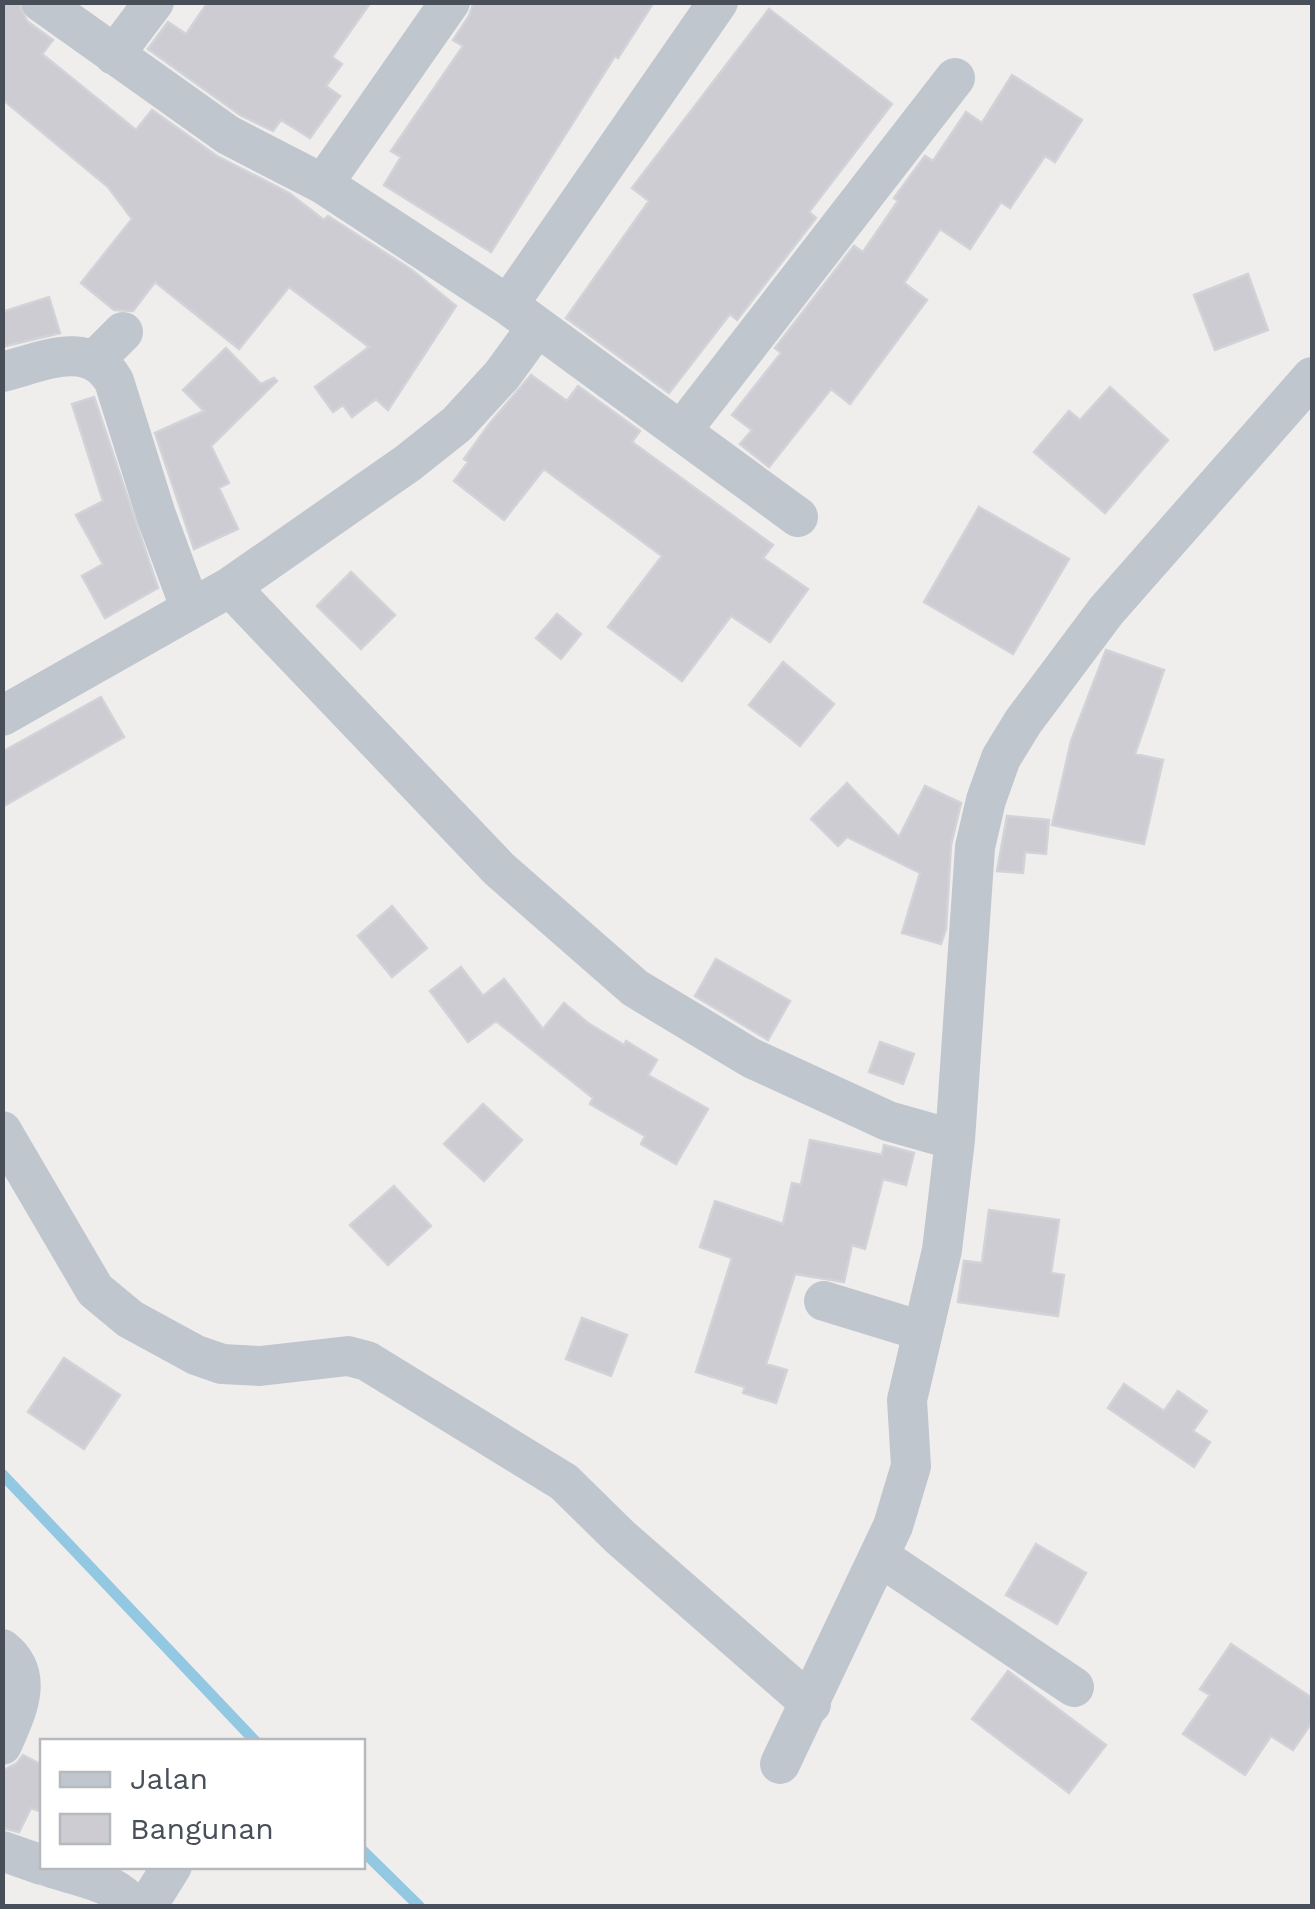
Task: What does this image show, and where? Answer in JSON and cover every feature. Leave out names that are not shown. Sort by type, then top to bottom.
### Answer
[{"type":"street","points":[[41,2],[228,135],[323,184],[522,316],[798,517]]},
{"type":"street","points":[[114,55],[154,2]]},
{"type":"street","points":[[323,184],[450,2]]},
{"type":"street","points":[[2,716],[230,587],[408,463],[457,424],[502,375],[522,316],[718,2]]},
{"type":"street","points":[[682,430],[955,78]]},
{"type":"street","points":[[2,372],[109,346],[114,381],[190,607]]},
{"type":"street","points":[[780,1764],[879,1556],[902,1501],[911,1466],[908,1400],[942,1250],[955,1140],[975,847],[1001,758],[1106,611],[1312,376]]},
{"type":"street","points":[[230,587],[499,870],[634,988],[751,1058],[888,1120],[955,1140]]},
{"type":"street","points":[[2,1131],[95,1290],[130,1319],[196,1355],[222,1364],[260,1366],[348,1356],[367,1361],[564,1482],[620,1537],[811,1704]]},
{"type":"street","points":[[824,1302],[922,1332]]},
{"type":"street","points":[[879,1556],[1074,1687]]},
{"type":"street","points":[[2,1649],[14,1658],[22,1675],[22,1692],[2,1745]]},
{"type":"street","points":[[2,1851],[40,1865]]},
{"type":"street","points":[[53,1869],[111,1889],[126,1897],[132,1906]]},
{"type":"street","points":[[148,1906],[170,1869]]},
{"type":"building","points":[[2,2],[18,2],[27,21],[53,40],[42,54],[136,130],[152,110],[217,156],[289,193],[324,220],[328,216],[412,270],[456,306],[388,410],[376,399],[352,417],[343,405],[333,412],[315,387],[369,347],[289,287],[239,349],[155,282],[133,311],[114,310],[81,283],[132,219],[108,187],[2,99]]},
{"type":"building","points":[[208,2],[371,2],[332,57],[342,64],[326,86],[340,96],[310,138],[281,120],[273,131],[240,115],[148,49],[168,22],[186,34]]},
{"type":"building","points":[[474,2],[654,2],[618,58],[615,56],[491,252],[384,185],[401,157],[391,151],[463,46],[453,40]]},
{"type":"building","points":[[769,9],[892,104],[809,212],[816,218],[737,320],[730,314],[669,393],[566,318],[649,201],[632,188]]},
{"type":"building","points":[[1012,75],[1082,120],[1055,162],[1045,156],[1010,208],[1001,202],[970,249],[940,229],[904,283],[927,300],[850,404],[831,389],[769,467],[740,444],[752,430],[732,415],[781,353],[775,348],[854,246],[863,252],[898,201],[894,198],[925,156],[933,161],[966,112],[982,123]]},
{"type":"building","points":[[1248,274],[1268,330],[1215,350],[1194,295]]},
{"type":"building","points":[[49,297],[60,333],[2,347],[2,312]]},
{"type":"building","points":[[226,348],[261,384],[274,378],[277,381],[211,446],[229,483],[219,488],[238,529],[194,549],[155,433],[204,411],[183,390]]},
{"type":"building","points":[[531,375],[567,401],[578,386],[640,431],[632,442],[773,545],[763,558],[808,589],[770,642],[731,616],[682,681],[608,627],[662,556],[544,469],[504,520],[454,481],[468,462],[464,459],[490,423]]},
{"type":"building","points":[[1110,387],[1168,440],[1105,513],[1034,452],[1069,411],[1080,420]]},
{"type":"building","points":[[94,397],[158,588],[105,618],[82,576],[103,564],[76,515],[103,501],[72,404]]},
{"type":"building","points":[[979,507],[1069,559],[1013,654],[924,602]]},
{"type":"building","points":[[351,572],[395,615],[361,649],[317,606]]},
{"type":"building","points":[[557,614],[581,634],[561,659],[536,638]]},
{"type":"building","points":[[1106,650],[1164,670],[1135,754],[1163,760],[1144,844],[1052,825],[1071,741]]},
{"type":"building","points":[[783,662],[834,704],[800,746],[749,705]]},
{"type":"building","points":[[101,697],[124,737],[2,807],[2,752]]},
{"type":"building","points":[[847,783],[899,837],[925,786],[961,803],[951,845],[946,929],[941,944],[902,933],[920,873],[847,837],[838,846],[811,819]]},
{"type":"building","points":[[1007,816],[1049,820],[1046,854],[1025,852],[1023,873],[997,871]]},
{"type":"building","points":[[392,906],[427,948],[392,977],[358,936]]},
{"type":"building","points":[[716,959],[790,1001],[768,1040],[695,996]]},
{"type":"building","points":[[461,967],[483,996],[504,979],[543,1029],[564,1003],[588,1023],[657,1060],[648,1075],[708,1109],[676,1164],[641,1144],[645,1136],[590,1104],[593,1098],[496,1021],[468,1042],[430,991]]},
{"type":"building","points":[[880,1042],[914,1054],[903,1084],[869,1072]]},
{"type":"building","points":[[483,1104],[522,1140],[484,1181],[444,1144]]},
{"type":"building","points":[[810,1140],[882,1155],[884,1145],[914,1153],[906,1185],[883,1179],[865,1249],[852,1245],[844,1282],[795,1274],[766,1364],[787,1370],[776,1403],[743,1393],[745,1387],[696,1372],[732,1258],[700,1247],[715,1201],[783,1224],[792,1183],[801,1185]]},
{"type":"building","points":[[394,1186],[431,1226],[388,1265],[350,1225]]},
{"type":"building","points":[[989,1210],[1059,1220],[1051,1273],[1064,1275],[1058,1316],[958,1302],[964,1261],[982,1263]]},
{"type":"building","points":[[582,1318],[627,1335],[611,1376],[566,1359]]},
{"type":"building","points":[[64,1358],[120,1395],[84,1449],[28,1412]]},
{"type":"building","points":[[1124,1384],[1164,1411],[1178,1391],[1207,1411],[1193,1431],[1210,1442],[1194,1467],[1108,1408]]},
{"type":"building","points":[[1036,1544],[1086,1573],[1057,1624],[1006,1595]]},
{"type":"building","points":[[1231,1644],[1312,1698],[1312,1722],[1293,1750],[1271,1736],[1245,1775],[1183,1734],[1210,1695],[1200,1689]]},
{"type":"building","points":[[1008,1671],[1106,1745],[1069,1793],[972,1719]]},
{"type":"building","points":[[23,1755],[40,1764],[40,1811],[31,1808],[19,1832],[2,1828],[2,1771]]},
{"type":"waterway","points":[[2,1474],[253,1739]]},
{"type":"waterway","points":[[365,1853],[419,1906]]}]
